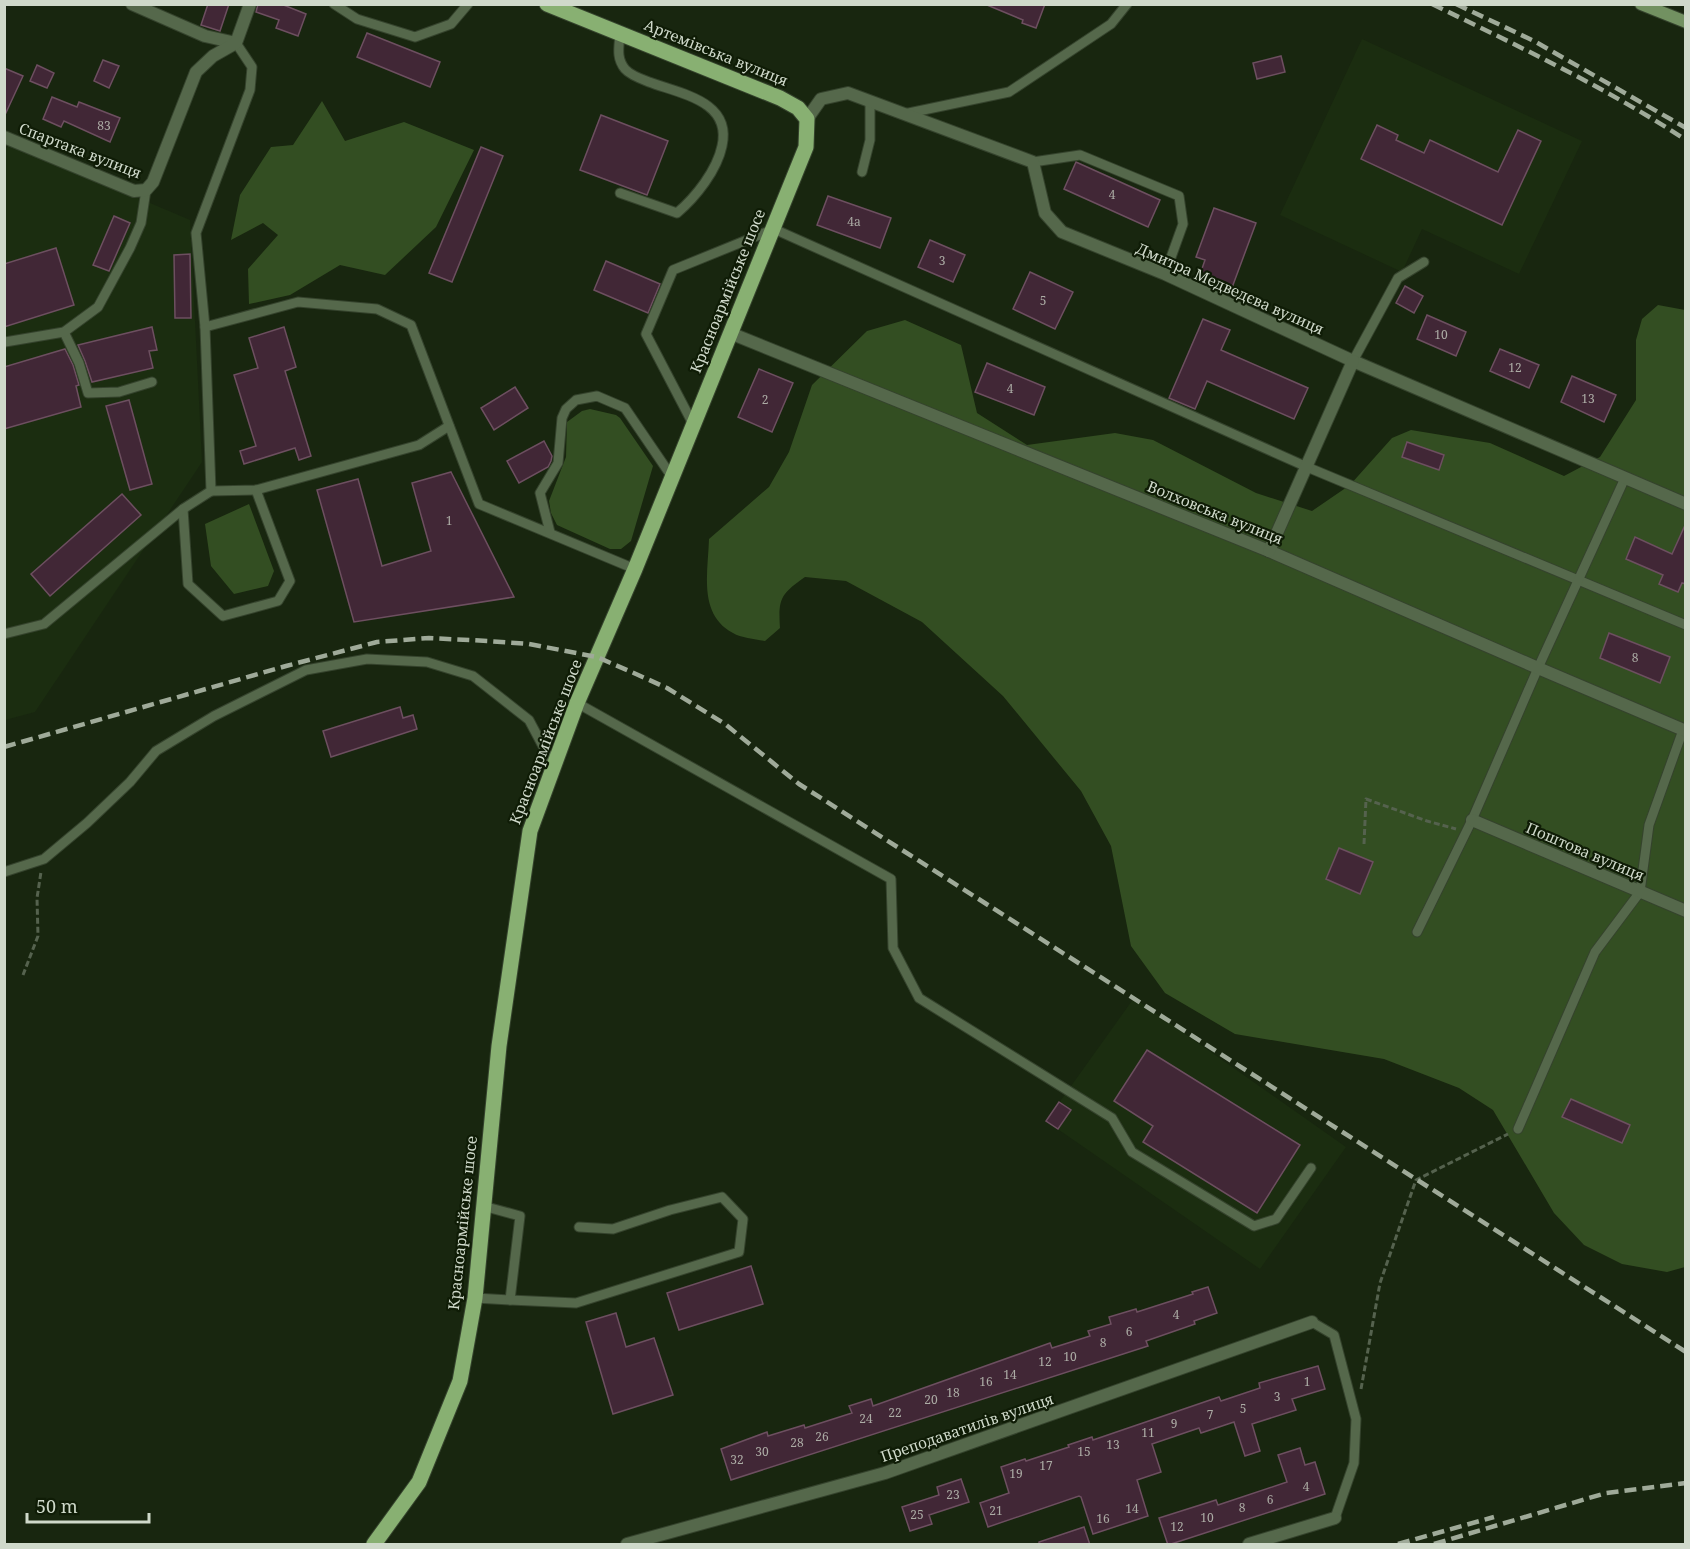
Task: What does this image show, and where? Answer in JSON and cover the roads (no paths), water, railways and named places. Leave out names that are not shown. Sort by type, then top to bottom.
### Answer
[{"type":"main road","name":"Артемівська вулиця","points":[[547,4],[780,98],[798,108],[807,119]]},
{"type":"main road","points":[[1641,4],[1686,22]]},
{"type":"main road","points":[[1664,4],[1686,22]]},
{"type":"main road","name":"Красноармійське шосе","points":[[374,1545],[419,1482],[460,1381],[475,1298],[500,1046],[530,831],[577,703],[806,147],[807,119]]},
{"type":"street","points":[[132,4],[205,36],[236,43],[250,4]]},
{"type":"street","name":"Спартака вулиця","points":[[6,139],[134,191],[146,190],[153,182],[196,72],[213,56],[236,43]]},
{"type":"street","points":[[807,119],[821,99],[848,93],[1033,162]]},
{"type":"street","name":"Дмитра Медведєва вулиця","points":[[1033,162],[1045,213],[1062,232],[1165,274],[1353,361],[1686,504]]},
{"type":"street","name":"Волховська вулиця","points":[[730,333],[1269,551],[1684,730]]},
{"type":"street","points":[[1269,551],[1353,361]]},
{"type":"street","name":"Поштова вулиця","points":[[1470,826],[1686,911]]},
{"type":"street","name":"Преподаватилів вулиця","points":[[627,1545],[885,1473],[1312,1322]]},
{"type":"street","points":[[1249,1545],[1335,1518]]},
{"type":"lane","points":[[334,4],[357,19],[415,37],[451,24],[468,4]]},
{"type":"lane","points":[[904,114],[1009,92],[1111,24],[1126,4]]},
{"type":"lane","points":[[620,34],[618,58],[626,71],[708,104],[718,113],[723,125],[724,138],[720,153],[711,170],[690,202],[677,213],[620,193]]},
{"type":"lane","points":[[211,491],[205,327],[196,233],[250,90],[252,67],[236,43]]},
{"type":"lane","points":[[861,172],[870,140],[870,101]]},
{"type":"lane","points":[[1033,162],[1080,155],[1179,196],[1183,224],[1165,274]]},
{"type":"lane","points":[[5,342],[64,332],[98,307],[141,223],[146,190]]},
{"type":"lane","points":[[693,424],[646,334],[673,270],[774,229],[1307,467],[1686,625]]},
{"type":"lane","points":[[1353,361],[1398,278],[1424,262]]},
{"type":"lane","points":[[205,327],[298,302],[377,309],[411,325],[479,504],[634,569]]},
{"type":"lane","points":[[64,332],[79,363],[88,393],[118,392],[152,382]]},
{"type":"lane","points":[[550,532],[540,493],[558,463],[564,412],[576,400],[597,396],[625,408],[672,477]]},
{"type":"lane","points":[[4,634],[44,624],[183,509],[211,491],[256,490],[419,445],[449,426]]},
{"type":"lane","points":[[1417,932],[1470,826],[1538,668],[1625,478]]},
{"type":"lane","points":[[183,509],[188,584],[223,616],[278,601],[290,581],[256,490]]},
{"type":"lane","points":[[4,872],[44,859],[87,823],[130,782],[156,751],[214,716],[306,670],[367,659],[427,662],[473,676],[529,720],[554,767]]},
{"type":"lane","points":[[577,703],[891,879],[893,948],[919,998],[1112,1118],[1132,1152],[1254,1226],[1276,1219],[1311,1168]]},
{"type":"lane","points":[[1518,1130],[1595,952],[1640,892],[1649,825],[1684,730]]},
{"type":"lane","points":[[475,1298],[576,1303],[739,1252],[743,1218],[722,1197],[670,1210],[613,1229],[579,1227]]},
{"type":"lane","points":[[483,1206],[520,1216],[510,1299]]},
{"type":"lane","points":[[1312,1322],[1334,1335],[1356,1419],[1354,1463],[1335,1518]]},
{"type":"railway","points":[[1432,4],[1593,85],[1686,140]]},
{"type":"railway","points":[[1456,4],[1534,41],[1686,128]]},
{"type":"railway","points":[[4,747],[377,642],[429,638],[488,641],[529,644],[597,657],[667,688],[725,724],[799,784],[1686,1352]]},
{"type":"railway","points":[[1434,1544],[1606,1493],[1686,1483]]},
{"type":"railway","points":[[1398,1544],[1494,1517]]}]
